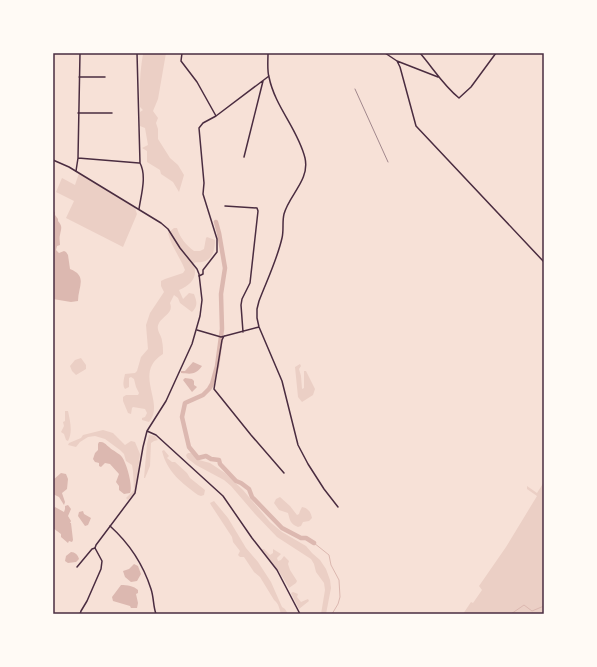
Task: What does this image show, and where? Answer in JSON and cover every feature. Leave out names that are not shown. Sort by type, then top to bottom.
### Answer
[{"type":"street","points":[[76,171],[78,158],[80,53]]},
{"type":"street","points":[[137,53],[140,163],[144,175],[139,209]]},
{"type":"street","points":[[182,53],[181,61],[197,82],[216,116]]},
{"type":"street","points":[[268,53],[269,76],[279,104],[294,130],[305,159],[306,169],[304,177],[284,215],[283,236],[280,248],[257,308],[257,318],[259,328],[282,381],[298,445],[324,489],[338,507]]},
{"type":"street","points":[[385,53],[397,61],[439,78]]},
{"type":"street","points":[[420,53],[439,78],[459,98],[471,87],[496,53]]},
{"type":"street","points":[[397,61],[403,74],[416,126],[544,262]]},
{"type":"street","points":[[199,276],[203,274],[203,270],[217,252],[217,239],[203,194],[204,183],[199,128],[203,123],[216,116],[269,76]]},
{"type":"street","points":[[79,77],[105,77]]},
{"type":"street","points":[[244,157],[263,81]]},
{"type":"street","points":[[78,113],[112,113]]},
{"type":"street","points":[[78,158],[140,163]]},
{"type":"street","points":[[53,160],[76,171],[139,209],[168,229],[180,248],[197,269],[202,300],[197,330],[192,344],[166,401],[147,431],[135,493],[100,539],[95,548],[92,549],[78,567]]},
{"type":"street","points":[[225,206],[257,208],[258,211],[250,283],[242,299],[241,305],[243,332]]},
{"type":"street","points":[[197,330],[221,337],[259,328]]},
{"type":"street","points":[[224,336],[222,340],[214,389],[284,473]]},
{"type":"street","points":[[147,431],[156,435],[223,496],[252,538],[277,570],[300,614]]},
{"type":"street","points":[[110,526],[132,551],[144,569],[152,591],[156,614]]},
{"type":"street","points":[[80,614],[101,569],[102,562],[95,548]]},
{"type":"path","points":[[355,89],[388,162]]},
{"type":"shaded area","points":[[166,53],[158,99],[153,111],[158,118],[156,123],[158,129],[158,139],[170,158],[178,165],[184,175],[179,192],[173,182],[161,174],[160,170],[147,162],[147,151],[142,148],[148,145],[145,128],[140,126],[140,112],[143,110],[140,107],[140,80],[143,54]]},
{"type":"shaded area","points":[[79,173],[135,208],[137,214],[123,247],[66,218],[74,201],[56,192],[62,178],[75,185]]},
{"type":"shaded area","points":[[53,211],[55,212],[55,215],[61,225],[60,245],[57,246],[56,250],[59,253],[64,251],[66,252],[68,255],[70,269],[79,275],[81,282],[78,301],[71,302],[53,299]]},
{"type":"shaded area","points":[[174,228],[177,228],[184,241],[194,251],[204,249],[207,237],[215,240],[215,247],[213,254],[209,259],[193,264],[195,272],[193,280],[187,286],[179,290],[183,299],[189,293],[194,294],[196,304],[194,310],[192,312],[180,303],[178,298],[174,295],[170,303],[171,309],[159,323],[158,330],[162,339],[163,354],[154,362],[150,370],[149,379],[154,406],[153,414],[149,422],[142,420],[147,413],[145,409],[133,407],[131,414],[128,413],[123,397],[126,395],[138,395],[139,393],[134,379],[131,377],[129,378],[129,387],[125,389],[125,374],[135,373],[137,371],[141,357],[148,349],[146,325],[150,313],[164,292],[161,286],[161,281],[183,273],[185,270],[168,233]]},
{"type":"shaded area","points":[[81,358],[86,365],[86,369],[76,375],[70,366],[75,360]]},
{"type":"shaded area","points":[[193,362],[202,366],[198,371],[188,374],[181,373],[181,371],[185,371]]},
{"type":"shaded area","points":[[300,364],[301,366],[299,369],[302,389],[304,388],[304,371],[306,371],[315,389],[313,395],[302,402],[298,397],[295,367]]},
{"type":"shaded area","points":[[185,378],[192,379],[194,381],[194,385],[197,387],[192,392],[183,380]]},
{"type":"shaded area","points":[[65,411],[68,411],[71,426],[70,438],[68,441],[61,432],[64,426],[63,422],[65,421]]},
{"type":"shaded area","points":[[103,430],[113,433],[125,445],[131,441],[135,442],[140,454],[136,488],[128,500],[126,498],[134,490],[133,471],[132,465],[126,461],[124,454],[120,450],[105,439],[95,436],[88,437],[80,442],[76,447],[68,445],[69,443],[81,438],[83,435]]},
{"type":"shaded area","points":[[149,435],[155,436],[158,440],[151,443],[150,466],[144,478],[147,444]]},
{"type":"shaded area","points":[[99,442],[105,443],[122,457],[129,475],[131,485],[130,493],[124,494],[119,490],[119,486],[116,482],[119,474],[110,464],[105,463],[101,467],[99,466],[99,463],[95,462],[93,459],[98,450]]},
{"type":"shaded area","points":[[164,450],[169,456],[167,458],[172,462],[175,462],[187,473],[190,478],[205,490],[204,495],[198,495],[186,486],[171,471],[164,458],[162,451]]},
{"type":"shaded area","points":[[191,453],[199,460],[210,463],[225,473],[243,490],[270,522],[282,532],[306,546],[320,560],[326,569],[331,588],[326,614],[321,614],[325,590],[324,583],[316,572],[311,559],[277,537],[231,486],[224,480],[196,465],[187,458],[186,455]]},
{"type":"shaded area","points":[[61,473],[66,474],[68,479],[67,489],[62,493],[65,502],[64,505],[59,497],[53,494],[53,480]]},
{"type":"shaded area","points":[[544,482],[544,614],[463,614],[482,590],[479,586],[506,547],[537,496],[527,489],[527,486],[537,493]]},
{"type":"shaded area","points":[[280,497],[297,515],[302,507],[309,511],[312,518],[309,521],[303,522],[301,526],[298,527],[293,525],[288,513],[279,510],[274,503],[276,499]]},
{"type":"shaded area","points":[[214,501],[228,518],[246,548],[258,562],[271,582],[282,607],[288,614],[281,614],[278,605],[260,577],[254,572],[244,557],[240,557],[238,555],[240,551],[210,503]]},
{"type":"shaded area","points":[[68,505],[71,509],[68,516],[71,521],[70,523],[73,540],[72,542],[69,541],[68,543],[61,537],[61,534],[53,528],[53,510],[55,507],[64,512],[65,506]]},
{"type":"shaded area","points":[[83,511],[84,514],[91,518],[88,525],[85,526],[78,516],[79,512]]},
{"type":"shaded area","points":[[262,549],[270,555],[273,553],[273,549],[281,554],[277,558],[278,561],[284,556],[289,561],[288,564],[297,581],[296,583],[289,588]]},
{"type":"shaded area","points":[[71,552],[76,554],[79,559],[76,562],[68,563],[65,561],[66,556]]},
{"type":"shaded area","points":[[134,564],[138,566],[141,574],[137,581],[131,582],[125,577],[123,571],[129,569]]},
{"type":"shaded area","points":[[121,585],[130,586],[138,590],[138,593],[136,594],[138,603],[137,608],[131,608],[130,606],[113,601],[112,597]]},
{"type":"shaded area","points":[[293,592],[298,594],[297,597],[301,602],[308,599],[309,601],[299,609],[291,593]]},
{"type":"waterway","points":[[216,222],[225,268],[221,294],[222,329],[217,366],[212,384],[203,395],[185,403],[182,417],[189,447],[198,458],[206,456],[211,459],[219,460],[220,464],[236,481],[249,489],[252,497],[282,528],[314,543]]},
{"type":"waterway","points":[[314,543],[329,555],[331,565],[339,580],[340,597],[332,614]]},
{"type":"waterway","points":[[511,614],[524,605],[532,611],[544,606]]}]
